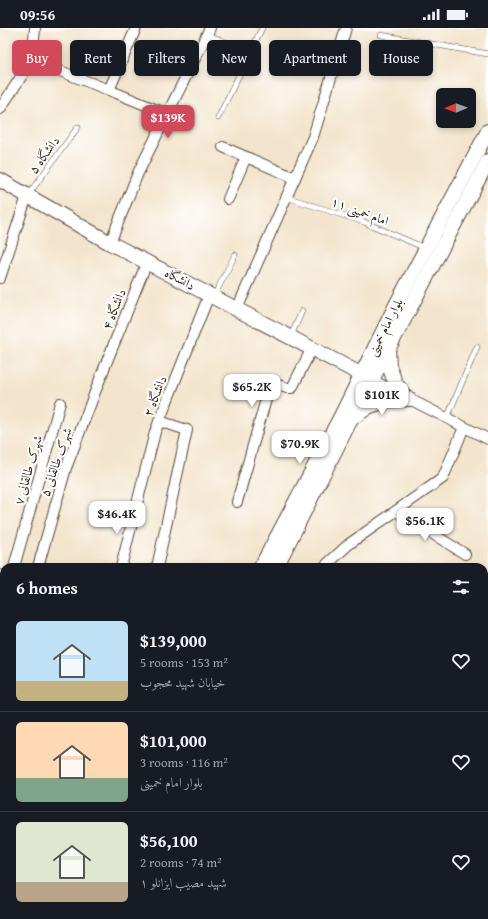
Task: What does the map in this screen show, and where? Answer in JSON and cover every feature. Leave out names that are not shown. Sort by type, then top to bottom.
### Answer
[{"type":"main road","name":"بلوار امام خمینی","points":[[278,563],[351,420],[395,307],[488,131]]},
{"type":"main road","name":"بلوار امام خمینی","points":[[264,563],[340,418],[367,377],[388,350],[488,161]]},
{"type":"main road","name":"دانشگاه","points":[[0,180],[110,243],[367,377]]},
{"type":"main road","points":[[388,350],[389,366],[394,382],[407,397]]},
{"type":"main road","points":[[351,420],[368,407],[388,400],[407,397]]},
{"type":"street","points":[[33,40],[34,28]]},
{"type":"street","points":[[109,90],[136,28]]},
{"type":"street","points":[[237,309],[313,137],[346,28]]},
{"type":"street","points":[[110,243],[138,173],[208,31]]},
{"type":"street","points":[[62,72],[168,114]]},
{"type":"street","points":[[0,110],[22,76]]},
{"type":"street","points":[[223,148],[295,178]]},
{"type":"street","points":[[228,198],[246,157]]},
{"type":"street","points":[[0,278],[27,196]]},
{"type":"street","name":"دانشگاه ۴","points":[[105,366],[147,262]]},
{"type":"street","name":"دانشگاه ۲","points":[[121,563],[154,432],[212,296]]},
{"type":"street","points":[[237,502],[270,385],[272,383],[287,388],[292,388],[312,348]]},
{"type":"street","name":"شهرک طالقانی ۵","points":[[39,563],[66,468],[105,366]]},
{"type":"street","points":[[367,377],[488,439]]},
{"type":"street","name":"شهرک طالقانی ۷","points":[[15,563],[60,403]]},
{"type":"street","points":[[158,563],[187,430],[159,421]]},
{"type":"street","points":[[328,563],[349,544],[443,478],[464,427]]},
{"type":"street","points":[[396,511],[466,554]]},
{"type":"lane","points":[[256,40],[262,28]]},
{"type":"lane","points":[[208,31],[225,40]]},
{"type":"lane","points":[[381,35],[488,54]]},
{"type":"lane","points":[[218,118],[239,76]]},
{"type":"lane","name":"دانشگاه ۵","points":[[27,196],[78,127]]},
{"type":"lane","name":"امام خمینی ۱۱","points":[[286,197],[364,222],[426,249]]},
{"type":"lane","points":[[212,296],[235,255]]},
{"type":"lane","points":[[291,337],[302,311]]},
{"type":"lane","points":[[447,418],[477,348]]}]
